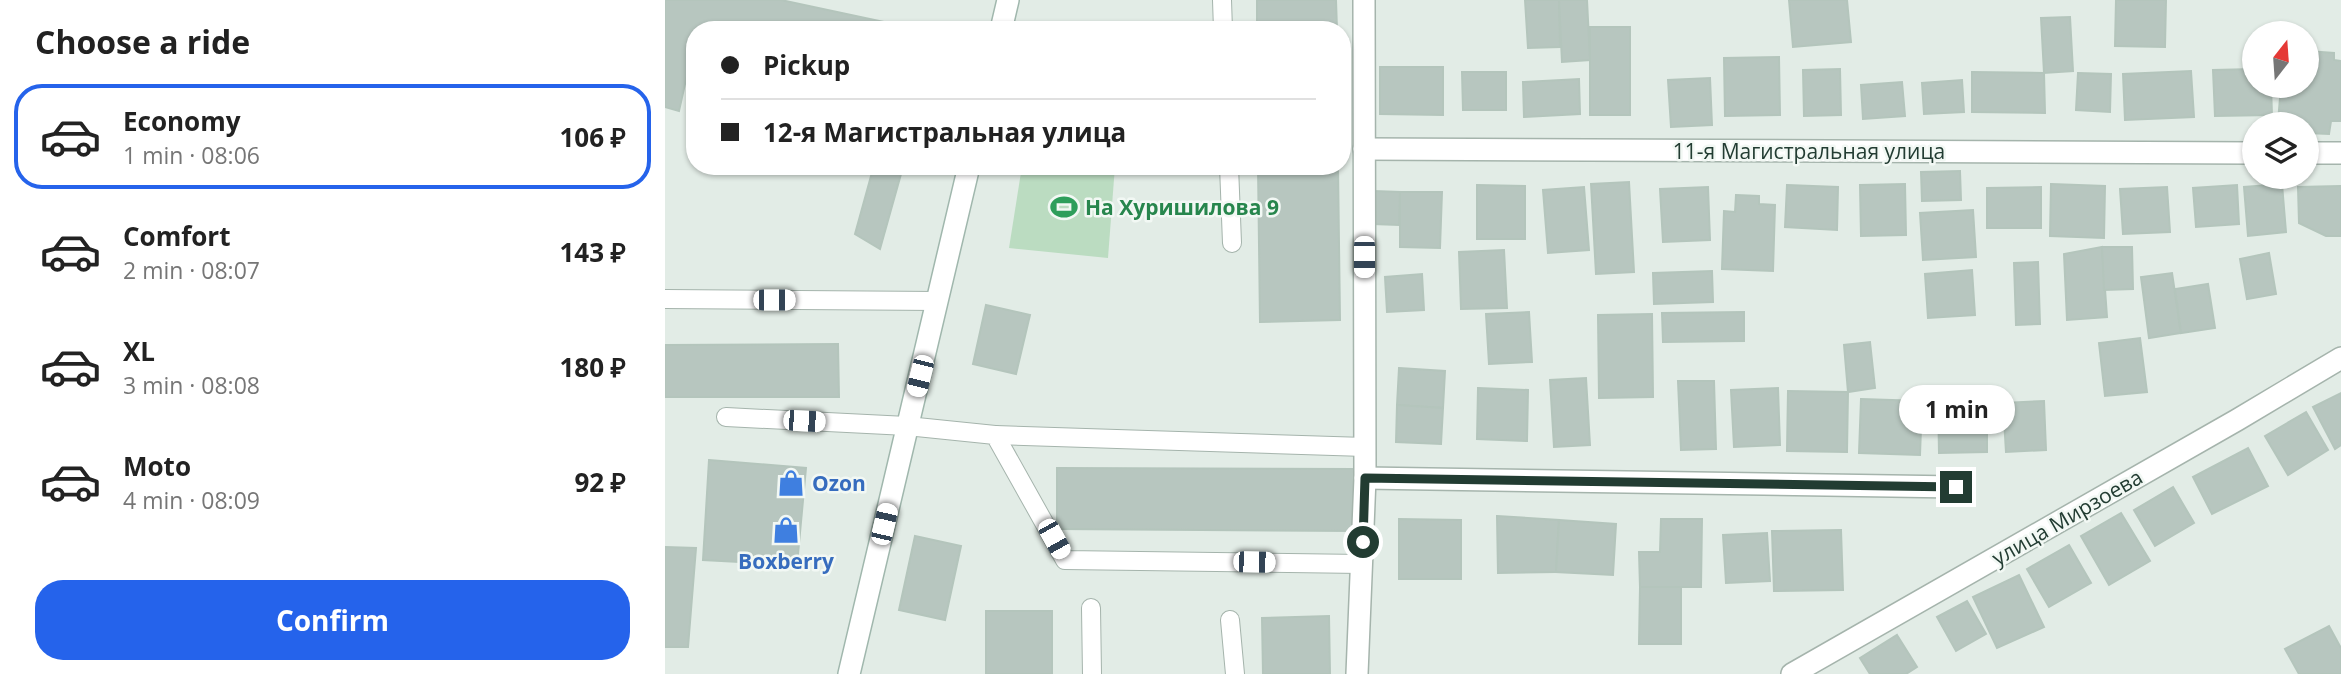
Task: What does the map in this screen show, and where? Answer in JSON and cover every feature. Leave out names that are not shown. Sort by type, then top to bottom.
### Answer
[{"type":"street","points":[[1003,21],[1008,0]]},
{"type":"street","points":[[1357,674],[1365,478],[1363,0]]},
{"type":"street","name":"11-я Магистральная улица","points":[[1364,149],[2242,153]]},
{"type":"street","points":[[2319,153],[2341,153]]},
{"type":"street","points":[[849,674],[967,175]]},
{"type":"street","name":"улица Мирзоева","points":[[1792,674],[2341,358]]},
{"type":"street","points":[[1365,478],[1956,487]]},
{"type":"lane","points":[[1222,0],[1223,21]]},
{"type":"lane","points":[[1229,175],[1231,243]]},
{"type":"lane","points":[[665,299],[938,301]]},
{"type":"lane","points":[[726,417],[907,426],[995,435],[1365,447]]},
{"type":"lane","points":[[995,435],[1065,560],[1362,564]]},
{"type":"lane","points":[[1091,608],[1092,674]]},
{"type":"lane","points":[[1230,620],[1235,674]]},
{"type":"green space","name":"На Хуришилова 9","points":[[1021,175],[1114,175],[1108,258],[1009,248]]},
{"type":"building","points":[[665,0],[781,0],[879,21],[686,21],[686,80],[679,111],[665,107]]},
{"type":"building","points":[[1257,0],[1336,0],[1337,21],[1257,21]]},
{"type":"building","points":[[1525,0],[1559,0],[1560,47],[1528,48]]},
{"type":"building","points":[[1559,0],[1587,0],[1590,60],[1562,62]]},
{"type":"building","points":[[1789,0],[1847,0],[1851,42],[1793,47]]},
{"type":"building","points":[[2116,0],[2166,0],[2165,47],[2115,46]]},
{"type":"building","points":[[2070,17],[2073,71],[2044,73],[2041,18]]},
{"type":"building","points":[[1590,27],[1630,27],[1630,115],[1590,115]]},
{"type":"building","points":[[2319,52],[2334,53],[2334,60],[2341,61],[2341,121],[2331,121],[2329,134],[2319,134],[2319,112],[2279,112],[2280,98],[2319,98]]},
{"type":"building","points":[[1779,57],[1780,115],[1725,116],[1724,58]]},
{"type":"building","points":[[1380,67],[1443,67],[1443,115],[1380,114]]},
{"type":"building","points":[[1840,69],[1841,115],[1804,116],[1803,70]]},
{"type":"building","points":[[2242,69],[2242,98],[2271,98],[2272,112],[2215,116],[2213,70]]},
{"type":"building","points":[[2191,71],[2194,117],[2125,120],[2123,74]]},
{"type":"building","points":[[1462,72],[1506,72],[1506,110],[1463,110]]},
{"type":"building","points":[[1972,72],[2044,73],[2045,113],[1972,112]]},
{"type":"building","points":[[2078,73],[2111,74],[2110,112],[2076,110]]},
{"type":"building","points":[[1710,78],[1712,125],[1671,127],[1668,80]]},
{"type":"building","points":[[1579,79],[1580,114],[1524,117],[1523,82]]},
{"type":"building","points":[[1962,80],[1964,112],[1924,114],[1922,83]]},
{"type":"building","points":[[1902,82],[1905,116],[1863,119],[1861,85]]},
{"type":"building","points":[[1960,171],[1961,200],[1922,201],[1921,172]]},
{"type":"building","points":[[871,175],[901,175],[880,249],[855,234]]},
{"type":"building","points":[[1258,175],[1338,175],[1340,320],[1260,322]]},
{"type":"building","points":[[1629,182],[1634,272],[1596,274],[1591,184]]},
{"type":"building","points":[[1905,184],[1906,235],[1861,236],[1860,185]]},
{"type":"building","points":[[2051,184],[2105,186],[2104,238],[2050,236]]},
{"type":"building","points":[[1477,185],[1525,186],[1525,239],[1477,239]]},
{"type":"building","points":[[1787,185],[1838,187],[1837,230],[1785,227]]},
{"type":"building","points":[[2237,185],[2239,224],[2196,227],[2193,188]]},
{"type":"building","points":[[2341,186],[2341,236],[2326,236],[2299,223],[2298,189],[2319,189],[2319,187]]},
{"type":"building","points":[[1584,187],[1589,250],[1548,253],[1543,190]]},
{"type":"building","points":[[1708,187],[1710,240],[1663,242],[1660,189]]},
{"type":"building","points":[[2041,187],[2041,228],[1987,228],[1987,188]]},
{"type":"building","points":[[2167,187],[2170,232],[2123,234],[2120,189]]},
{"type":"building","points":[[2244,189],[2282,189],[2286,232],[2248,236]]},
{"type":"building","points":[[1373,191],[1400,192],[1399,225],[1373,224]]},
{"type":"building","points":[[1400,192],[1442,192],[1440,248],[1400,247]]},
{"type":"building","points":[[1736,195],[1759,196],[1759,204],[1775,205],[1773,271],[1722,269],[1724,211],[1735,212]]},
{"type":"building","points":[[1973,210],[1976,257],[1923,260],[1920,213]]},
{"type":"building","points":[[2102,247],[2107,317],[2067,320],[2064,254]]},
{"type":"building","points":[[2102,247],[2132,247],[2133,289],[2104,290]]},
{"type":"building","points":[[1504,250],[1507,308],[1461,309],[1459,252]]},
{"type":"building","points":[[2269,253],[2276,294],[2247,299],[2240,259]]},
{"type":"building","points":[[2038,262],[2040,324],[2016,325],[2014,263]]},
{"type":"building","points":[[1972,270],[1975,315],[1928,318],[1925,274]]},
{"type":"building","points":[[1712,271],[1713,302],[1654,304],[1653,273]]},
{"type":"building","points":[[2172,273],[2181,333],[2149,338],[2141,277]]},
{"type":"building","points":[[1422,274],[1424,310],[1387,312],[1385,277]]},
{"type":"building","points":[[2208,284],[2215,328],[2181,333],[2175,289]]},
{"type":"building","points":[[986,305],[1030,315],[1016,374],[973,364]]},
{"type":"building","points":[[1529,312],[1532,362],[1489,364],[1486,314]]},
{"type":"building","points":[[1744,312],[1744,341],[1663,342],[1662,313]]},
{"type":"building","points":[[1652,314],[1653,397],[1599,398],[1598,315]]},
{"type":"building","points":[[2140,338],[2147,392],[2105,396],[2099,343]]},
{"type":"building","points":[[1870,342],[1875,388],[1848,392],[1844,345]]},
{"type":"building","points":[[838,344],[839,397],[665,397],[665,345]]},
{"type":"building","points":[[1399,368],[1445,371],[1443,408],[1397,405]]},
{"type":"building","points":[[1586,378],[1590,445],[1554,447],[1550,380]]},
{"type":"building","points":[[1678,381],[1714,381],[1716,449],[1681,450]]},
{"type":"building","points":[[1478,388],[1528,390],[1527,441],[1477,439]]},
{"type":"building","points":[[1778,388],[1780,445],[1734,447],[1731,390]]},
{"type":"building","points":[[1788,391],[1848,392],[1847,452],[1787,451]]},
{"type":"building","points":[[2341,393],[2341,445],[2335,449],[2313,407]]},
{"type":"building","points":[[1938,396],[1987,396],[1987,452],[1939,453]]},
{"type":"building","points":[[1861,399],[1922,401],[1920,455],[1859,453]]},
{"type":"building","points":[[2044,401],[2046,450],[2006,452],[2003,403]]},
{"type":"building","points":[[1397,405],[1443,408],[1441,444],[1396,442]]},
{"type":"building","points":[[2306,412],[2328,450],[2288,475],[2265,436]]},
{"type":"building","points":[[2248,448],[2268,486],[2212,514],[2193,477]]},
{"type":"building","points":[[709,460],[806,468],[797,565],[703,560]]},
{"type":"building","points":[[1057,468],[1354,469],[1354,531],[1057,529]]},
{"type":"building","points":[[2173,487],[2194,523],[2155,546],[2134,510]]},
{"type":"building","points":[[2121,513],[2150,561],[2109,585],[2081,536]]},
{"type":"building","points":[[1497,516],[1559,520],[1556,572],[1498,573]]},
{"type":"building","points":[[1399,519],[1461,520],[1461,579],[1399,579]]},
{"type":"building","points":[[1661,519],[1702,519],[1701,587],[1640,587],[1639,552],[1660,552]]},
{"type":"building","points":[[1559,520],[1616,524],[1613,575],[1556,572]]},
{"type":"building","points":[[1841,530],[1843,590],[1774,591],[1772,531]]},
{"type":"building","points":[[1767,533],[1770,581],[1726,583],[1723,535]]},
{"type":"building","points":[[915,536],[961,546],[945,620],[899,610]]},
{"type":"building","points":[[2069,545],[2091,583],[2049,607],[2027,569]]},
{"type":"building","points":[[665,547],[696,548],[688,647],[665,647]]},
{"type":"building","points":[[2019,575],[2044,627],[1997,648],[1973,597]]},
{"type":"building","points":[[1640,587],[1681,587],[1681,644],[1639,644]]},
{"type":"building","points":[[1967,601],[1986,634],[1956,651],[1937,617]]},
{"type":"building","points":[[986,611],[1052,611],[1052,674],[986,674]]},
{"type":"building","points":[[1329,616],[1330,674],[1263,674],[1262,618]]},
{"type":"building","points":[[2329,626],[2341,648],[2341,674],[2299,674],[2285,649]]},
{"type":"building","points":[[1897,635],[1917,667],[1906,674],[1870,674],[1860,658]]},
{"type":"place","name":"На Хуришилова 9","points":[[1064,207]]},
{"type":"place","name":"Ozon","points":[[791,483]]},
{"type":"place","name":"Boxberry","points":[[786,530]]},
{"type":"route","points":[[1363,542],[1365,478],[1956,487]]}]
